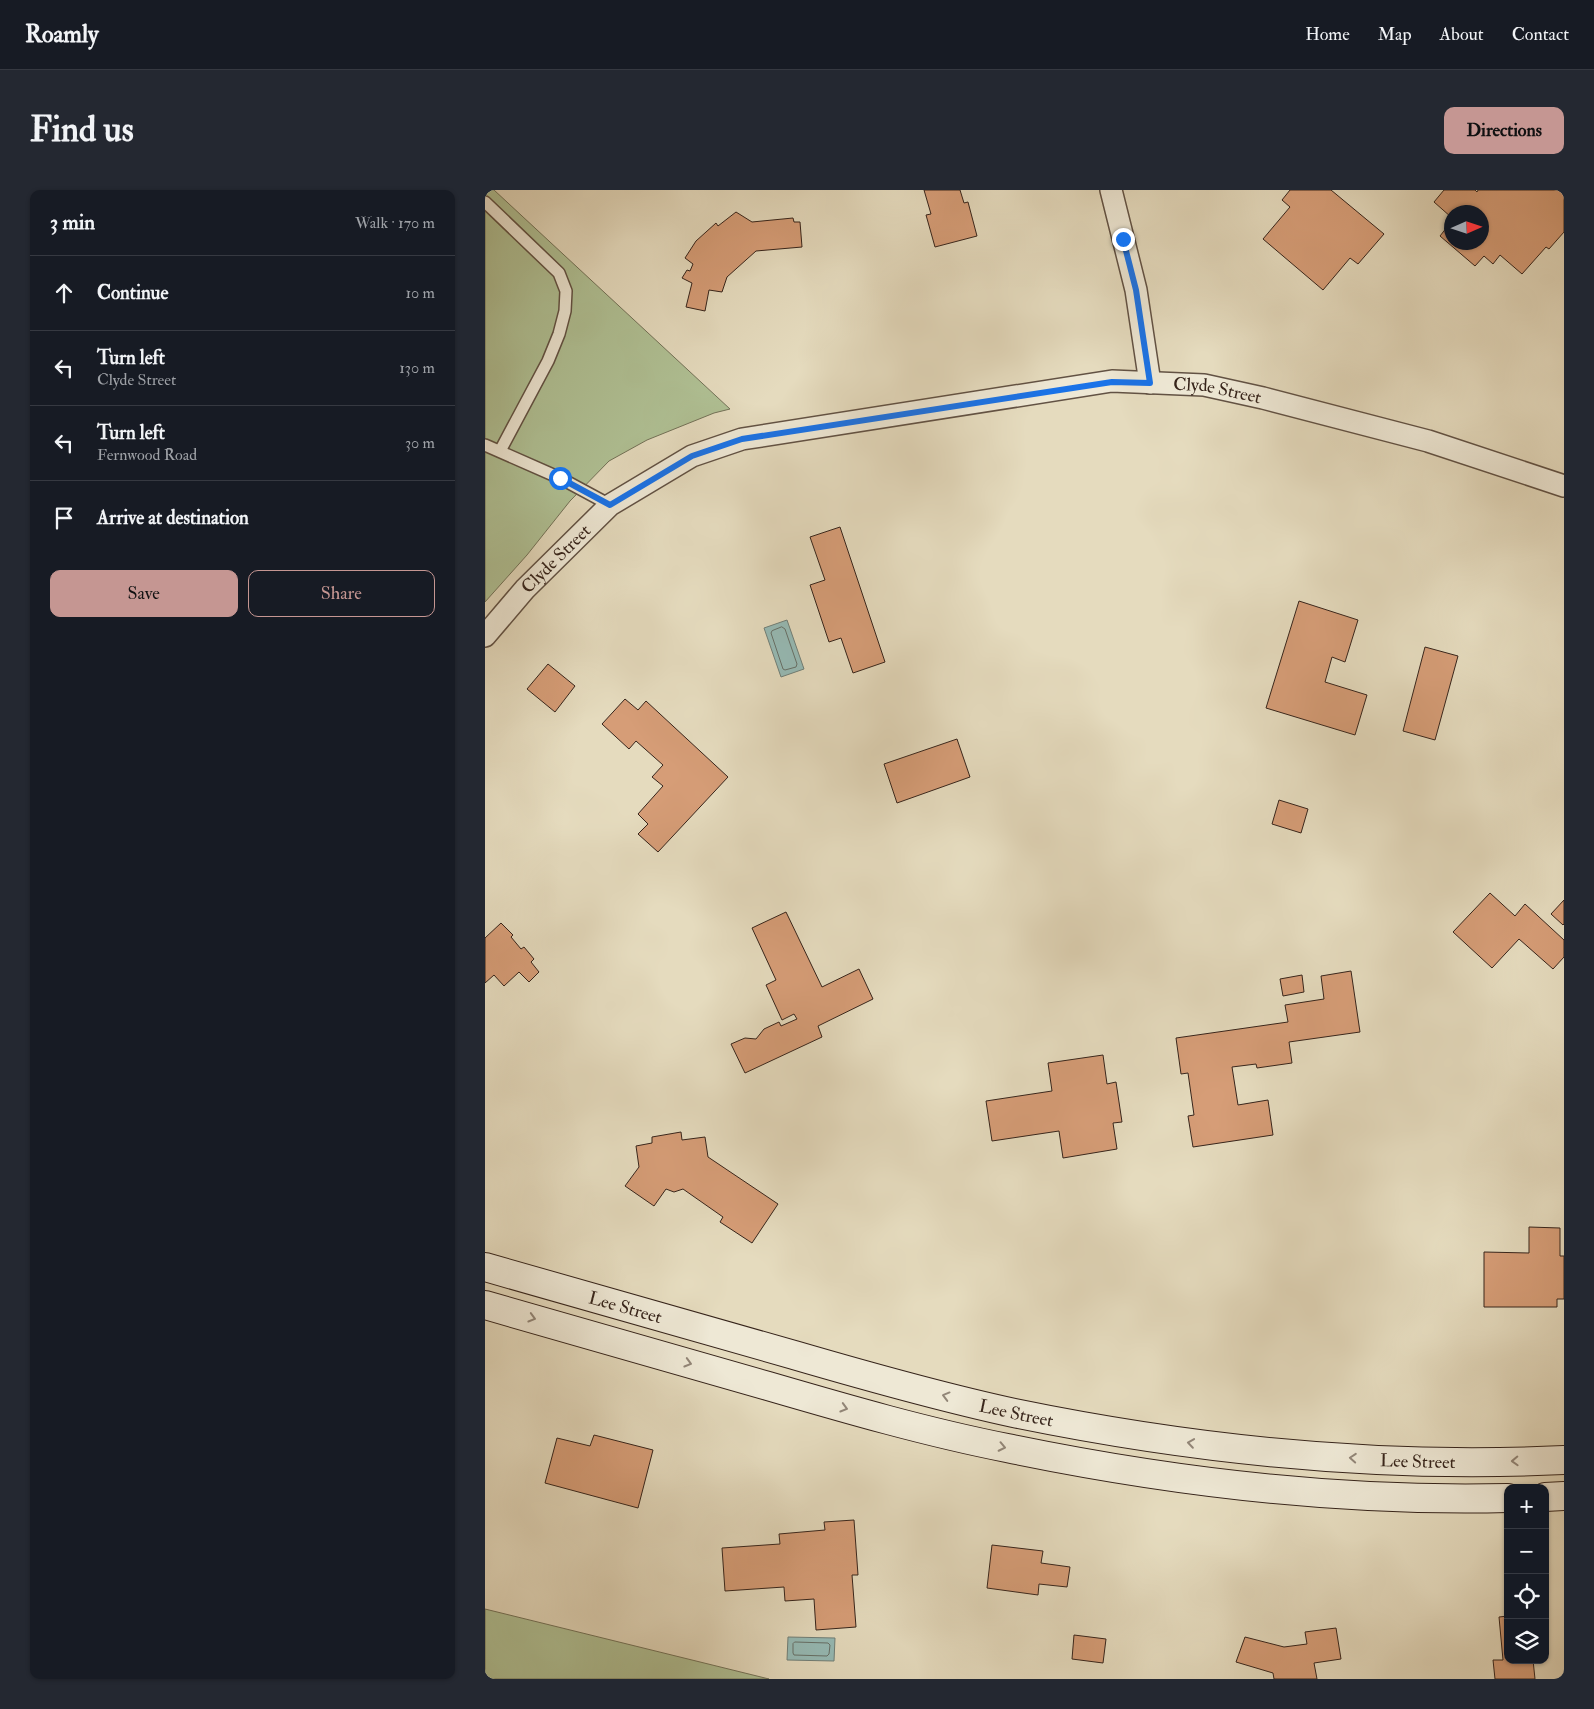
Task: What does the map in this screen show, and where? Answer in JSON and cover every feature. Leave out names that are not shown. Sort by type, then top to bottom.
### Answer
[{"type":"main road","name":"Lee Street","points":[[485,1267],[864,1375],[993,1408],[1073,1424],[1197,1444],[1405,1462],[1564,1460]]},
{"type":"main road","name":"Lee Street","points":[[485,1305],[855,1411],[948,1435],[1049,1457],[1180,1478],[1288,1490],[1404,1498],[1504,1498]]},
{"type":"main road","points":[[1549,1497],[1564,1496]]},
{"type":"street","points":[[1111,190],[1136,290],[1150,383]]},
{"type":"street","name":"Clyde Street","points":[[485,636],[525,588],[610,505],[692,456],[742,439],[1112,382],[1205,385],[1263,398],[1428,441],[1564,486]]},
{"type":"lane","points":[[485,202],[559,273],[566,291],[565,311],[559,334],[500,451]]},
{"type":"lane","points":[[485,445],[560,478],[610,505]]},
{"type":"green space","points":[[485,190],[494,190],[730,409],[714,413],[647,440],[609,461],[570,501],[527,555],[485,602]]},
{"type":"green space","points":[[485,1609],[769,1679],[485,1679]]},
{"type":"water","points":[[787,620],[804,669],[781,677],[764,628]]},
{"type":"water","points":[[788,1637],[835,1638],[834,1661],[787,1660]]},
{"type":"building","points":[[924,190],[960,190],[964,203],[968,202],[977,236],[935,247],[926,215],[931,214]]},
{"type":"building","points":[[1290,190],[1331,190],[1384,234],[1358,264],[1350,258],[1323,290],[1263,239],[1290,207],[1282,200]]},
{"type":"building","points":[[1444,190],[1475,190],[1477,192],[1478,190],[1564,190],[1564,232],[1549,249],[1546,247],[1522,274],[1500,255],[1493,264],[1484,256],[1475,266],[1456,250],[1489,250],[1489,205],[1444,205],[1444,211],[1434,202]]},
{"type":"building","points":[[736,212],[752,222],[793,218],[794,222],[800,222],[802,247],[756,251],[727,277],[722,292],[709,290],[705,311],[686,307],[692,283],[682,278],[687,270],[690,271],[693,264],[685,258],[696,241],[716,223],[718,226]]},
{"type":"building","points":[[1444,231],[1444,239],[1440,236]]},
{"type":"building","points":[[840,527],[885,662],[853,673],[841,638],[829,642],[810,585],[825,580],[810,537]]},
{"type":"building","points":[[1299,601],[1358,620],[1345,662],[1332,657],[1325,682],[1367,695],[1355,735],[1266,708]]},
{"type":"building","points":[[1425,647],[1458,656],[1435,740],[1403,731]]},
{"type":"building","points":[[548,664],[575,686],[555,712],[527,689]]},
{"type":"building","points":[[625,699],[638,710],[646,701],[728,777],[658,852],[638,834],[648,824],[638,814],[663,786],[652,777],[663,765],[636,741],[629,749],[602,724]]},
{"type":"building","points":[[957,739],[970,777],[897,803],[884,764]]},
{"type":"building","points":[[1279,800],[1308,809],[1301,833],[1272,824]]},
{"type":"building","points":[[1490,893],[1515,916],[1525,904],[1564,940],[1564,957],[1553,969],[1519,939],[1492,968],[1453,932]]},
{"type":"building","points":[[1564,900],[1564,924],[1563,925],[1551,914]]},
{"type":"building","points":[[786,912],[822,987],[859,969],[873,999],[818,1026],[822,1037],[745,1073],[731,1044],[745,1038],[756,1039],[764,1029],[779,1022],[781,1026],[797,1019],[794,1014],[782,1020],[766,985],[776,980],[752,928]]},
{"type":"building","points":[[501,923],[513,935],[511,937],[521,949],[524,947],[534,959],[531,962],[539,972],[529,982],[519,972],[504,986],[494,975],[485,983],[485,938]]},
{"type":"building","points":[[1351,971],[1360,1032],[1289,1042],[1292,1063],[1257,1068],[1256,1064],[1232,1067],[1238,1105],[1268,1100],[1273,1135],[1193,1147],[1188,1116],[1194,1115],[1188,1073],[1181,1074],[1176,1038],[1288,1022],[1285,1005],[1324,999],[1321,976]]},
{"type":"building","points":[[1302,975],[1304,992],[1283,996],[1280,979]]},
{"type":"building","points":[[1103,1055],[1107,1084],[1116,1082],[1122,1122],[1113,1123],[1117,1149],[1063,1158],[1059,1131],[992,1141],[986,1101],[1052,1091],[1048,1063]]},
{"type":"building","points":[[681,1132],[682,1140],[705,1137],[708,1157],[778,1204],[752,1243],[720,1222],[723,1217],[683,1189],[674,1192],[666,1189],[654,1206],[625,1186],[639,1167],[636,1146],[652,1143],[652,1137]]},
{"type":"building","points":[[1529,1227],[1560,1228],[1560,1256],[1564,1256],[1564,1299],[1557,1299],[1557,1307],[1484,1307],[1484,1252],[1529,1253]]},
{"type":"building","points":[[594,1435],[653,1450],[638,1508],[545,1483],[557,1438],[590,1446]]},
{"type":"building","points":[[854,1520],[858,1575],[852,1575],[856,1627],[816,1630],[814,1599],[785,1601],[784,1587],[725,1591],[722,1548],[780,1544],[779,1534],[825,1530],[824,1522]]},
{"type":"building","points":[[992,1545],[1043,1551],[1041,1563],[1070,1567],[1067,1587],[1039,1584],[1038,1595],[987,1588]]},
{"type":"building","points":[[1504,1616],[1504,1664],[1533,1664],[1535,1679],[1495,1679],[1493,1660],[1503,1660],[1499,1617]]},
{"type":"building","points":[[1336,1628],[1341,1659],[1314,1663],[1317,1679],[1274,1679],[1273,1673],[1236,1662],[1245,1637],[1284,1647],[1307,1644],[1305,1632]]},
{"type":"building","points":[[1074,1635],[1106,1639],[1103,1663],[1072,1659]]},
{"type":"route","points":[[560,478],[610,505],[692,456],[742,439],[1112,382],[1150,383],[1136,290],[1123,239]]}]
